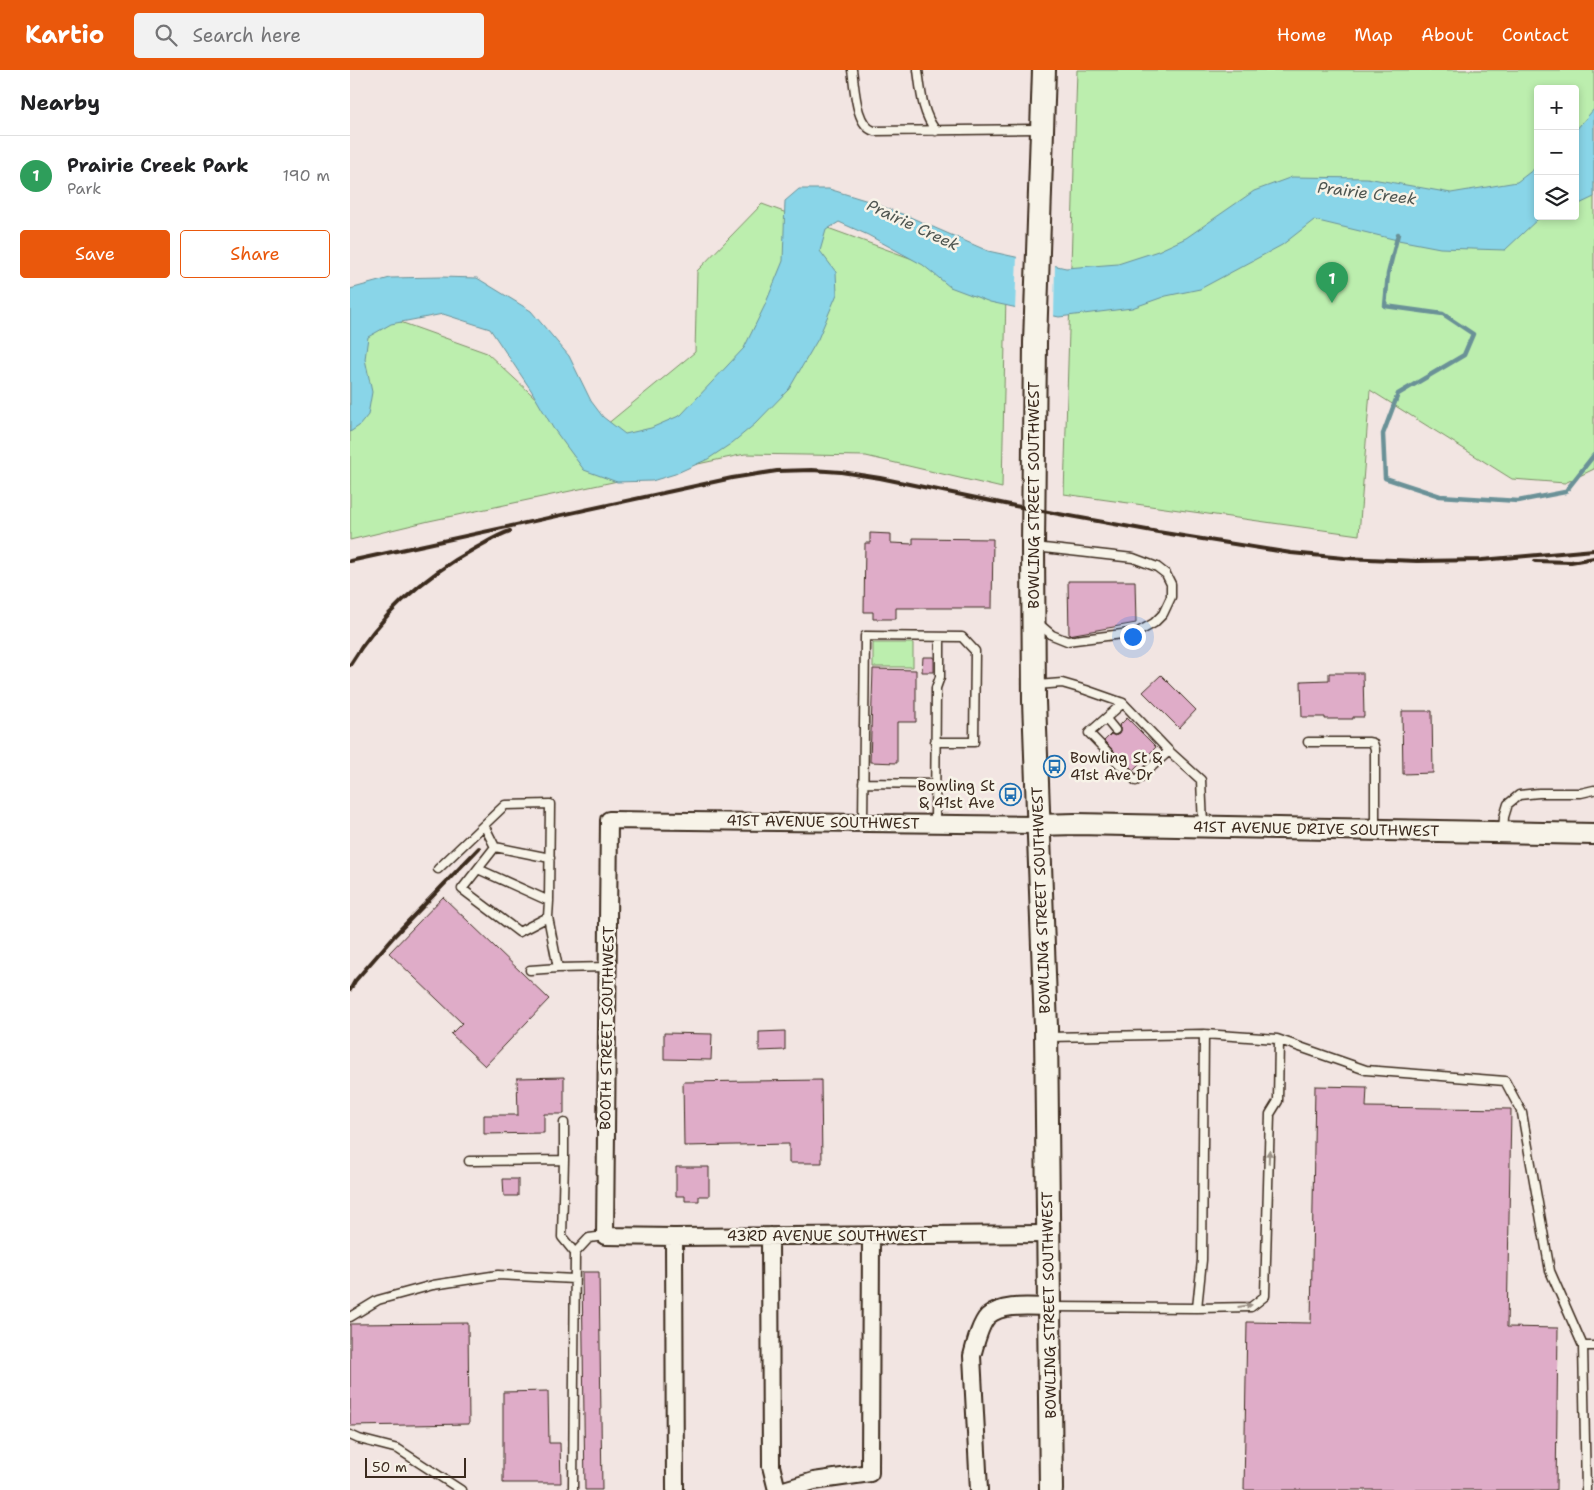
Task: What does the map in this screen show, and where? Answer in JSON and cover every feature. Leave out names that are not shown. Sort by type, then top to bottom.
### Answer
[{"type":"main road","name":"BOWLING STREET SOUTHWEST","points":[[1044,70],[1035,343],[1032,547],[1033,685],[1046,1037],[1051,1490]]},
{"type":"street","name":"41ST AVENUE SOUTHWEST","points":[[609,820],[1038,825]]},
{"type":"street","name":"BOOTH STREET SOUTHWEST","points":[[605,1236],[609,820]]},
{"type":"street","name":"41ST AVENUE DRIVE SOUTHWEST","points":[[1038,825],[1076,824],[1594,834]]},
{"type":"street","name":"43RD AVENUE SOUTHWEST","points":[[605,1236],[1049,1234]]},
{"type":"street","points":[[770,1236],[771,1466],[777,1490]]},
{"type":"street","points":[[784,1490],[814,1481],[870,1473],[871,1236]]},
{"type":"street","points":[[674,1237],[675,1490]]},
{"type":"street","points":[[979,1490],[972,1356],[976,1338],[988,1316],[1007,1307],[1050,1307]]},
{"type":"lane","points":[[852,70],[861,120],[866,127],[874,131],[1042,129]]},
{"type":"lane","points":[[918,70],[924,108],[929,122],[936,131]]},
{"type":"lane","points":[[1032,547],[1133,558],[1157,567],[1166,574],[1171,584],[1171,597],[1163,614],[1154,624],[1138,632],[1067,641],[1052,635],[1033,619]]},
{"type":"lane","points":[[863,822],[865,636],[962,637],[975,651],[974,742],[935,742]]},
{"type":"lane","points":[[935,824],[936,688],[940,677],[940,637]]},
{"type":"lane","points":[[1033,685],[1062,683],[1123,703],[1169,751],[1201,780],[1204,827]]},
{"type":"lane","points":[[1123,703],[1089,733],[1136,781],[1169,751]]},
{"type":"lane","points":[[1106,719],[1116,730]]},
{"type":"lane","points":[[1308,742],[1373,743],[1375,749],[1375,830]]},
{"type":"lane","points":[[1143,760],[1150,768]]},
{"type":"lane","points":[[864,783],[935,784]]},
{"type":"lane","points":[[1503,832],[1504,817],[1508,804],[1519,795],[1581,793],[1594,790]]},
{"type":"lane","points":[[438,869],[505,805],[550,804],[548,917],[558,968]]},
{"type":"lane","points":[[484,825],[495,847]]},
{"type":"lane","points":[[495,847],[550,858]]},
{"type":"lane","points":[[495,847],[462,889],[519,932],[548,917]]},
{"type":"lane","points":[[478,869],[549,901]]},
{"type":"lane","points":[[530,970],[608,967]]},
{"type":"lane","points":[[1197,1308],[1202,1260],[1204,1034]]},
{"type":"lane","points":[[1046,1037],[1204,1034],[1280,1040],[1366,1070],[1505,1081],[1522,1112],[1550,1271],[1583,1346],[1586,1490]]},
{"type":"lane","points":[[1050,1307],[1251,1307],[1265,1296],[1270,1114],[1278,1101],[1280,1040]]},
{"type":"lane","points":[[564,1123],[562,1237],[575,1253]]},
{"type":"lane","points":[[469,1161],[564,1160]]},
{"type":"lane","points":[[573,1490],[575,1253],[589,1238],[605,1236]]},
{"type":"lane","points":[[350,1317],[378,1300],[433,1285],[498,1275],[574,1279]]},
{"type":"lane","points":[[1583,1346],[1594,1346]]},
{"type":"lane","points":[[350,1435],[398,1449],[461,1490]]},
{"type":"green space","points":[[1077,70],[1594,70],[1594,469],[1565,483],[1512,479],[1370,390],[1359,535],[1064,494]]},
{"type":"green space","points":[[762,204],[1006,293],[1002,488],[866,456],[745,454],[429,521],[350,540],[350,304],[487,353],[584,443],[695,352],[697,271]]},
{"type":"green space","points":[[873,643],[913,643],[913,667],[873,667]]},
{"type":"water","points":[[1594,109],[1594,197],[1579,204],[1579,130],[1579,126]]},
{"type":"water","name":"Prairie Creek","points":[[1534,169],[1534,220],[1537,220],[1505,250],[1440,248],[1314,220],[1282,245],[1200,289],[1166,296],[1132,308],[1059,317],[990,302],[950,287],[923,265],[868,235],[839,222],[826,230],[820,251],[836,272],[837,294],[818,339],[789,389],[755,424],[732,443],[708,459],[675,474],[652,481],[617,482],[584,470],[553,428],[531,390],[490,329],[443,314],[391,324],[368,337],[365,359],[372,392],[368,415],[359,426],[350,432],[350,289],[390,278],[477,278],[531,311],[569,356],[591,401],[603,417],[625,434],[651,428],[681,415],[744,348],[765,305],[783,261],[785,201],[799,189],[829,189],[910,217],[988,251],[1066,268],[1118,264],[1158,251],[1186,238],[1254,191],[1292,177],[1367,178],[1451,193],[1517,182]]},
{"type":"pier","points":[[1017,255],[1055,263],[1054,319],[1015,310]]},
{"type":"building","points":[[870,533],[891,534],[891,543],[913,544],[913,538],[993,539],[992,608],[896,608],[896,619],[873,619],[873,612],[864,612],[865,543],[870,543]]},
{"type":"building","points":[[1068,581],[1135,581],[1136,623],[1069,635]]},
{"type":"building","points":[[923,657],[934,657],[934,672],[922,672]]},
{"type":"building","points":[[873,669],[916,670],[916,722],[897,722],[897,763],[870,762]]},
{"type":"building","points":[[1329,673],[1363,673],[1364,717],[1325,719],[1325,717],[1302,717],[1301,681],[1329,680]]},
{"type":"building","points":[[1161,675],[1196,710],[1179,728],[1143,692]]},
{"type":"building","points":[[1402,711],[1432,711],[1433,773],[1403,774]]},
{"type":"building","points":[[1127,718],[1156,747],[1133,770],[1104,741],[1111,734],[1115,736],[1119,734],[1121,730],[1119,726]]},
{"type":"building","points":[[443,897],[549,999],[485,1066],[451,1034],[462,1023],[389,953]]},
{"type":"building","points":[[785,1031],[785,1050],[759,1051],[759,1032]]},
{"type":"building","points":[[664,1033],[712,1034],[711,1060],[664,1059]]},
{"type":"building","points":[[564,1077],[564,1114],[544,1114],[544,1133],[484,1134],[484,1115],[518,1115],[517,1078]]},
{"type":"building","points":[[821,1080],[822,1163],[789,1163],[789,1144],[684,1146],[683,1082]]},
{"type":"building","points":[[1315,1086],[1367,1087],[1366,1107],[1511,1109],[1507,1327],[1558,1328],[1556,1490],[1244,1490],[1247,1322],[1311,1323]]},
{"type":"building","points":[[676,1167],[709,1167],[709,1196],[699,1196],[699,1201],[685,1201],[685,1196],[676,1196]]},
{"type":"building","points":[[503,1179],[518,1179],[518,1196],[504,1196]]},
{"type":"building","points":[[582,1272],[599,1272],[602,1490],[585,1490]]},
{"type":"building","points":[[468,1323],[469,1424],[350,1426],[350,1324]]},
{"type":"building","points":[[548,1391],[549,1443],[560,1443],[561,1483],[503,1483],[503,1392]]},
{"type":"waterway","points":[[1398,234],[1388,274],[1385,306],[1443,314],[1473,334],[1464,355],[1398,394],[1383,434],[1385,478],[1440,496],[1518,501],[1565,492],[1594,455]]},
{"type":"railway","points":[[350,561],[732,478],[777,471],[812,470],[880,478],[1015,506],[1158,532],[1291,553],[1344,558],[1417,561],[1482,560],[1594,550]]},
{"type":"railway","points":[[350,665],[375,630],[405,598],[457,559],[501,534],[510,531]]},
{"type":"railway","points":[[1535,561],[1571,562],[1594,558]]},
{"type":"railway","points":[[350,990],[355,981],[396,934],[479,848]]},
{"type":"place","name":"Prairie Creek Park","points":[[1332,303]]},
{"type":"place","name":"Bowling St & 41st Ave Dr","points":[[1054,767]]},
{"type":"place","name":"Bowling St & 41st Ave","points":[[1011,795]]}]
